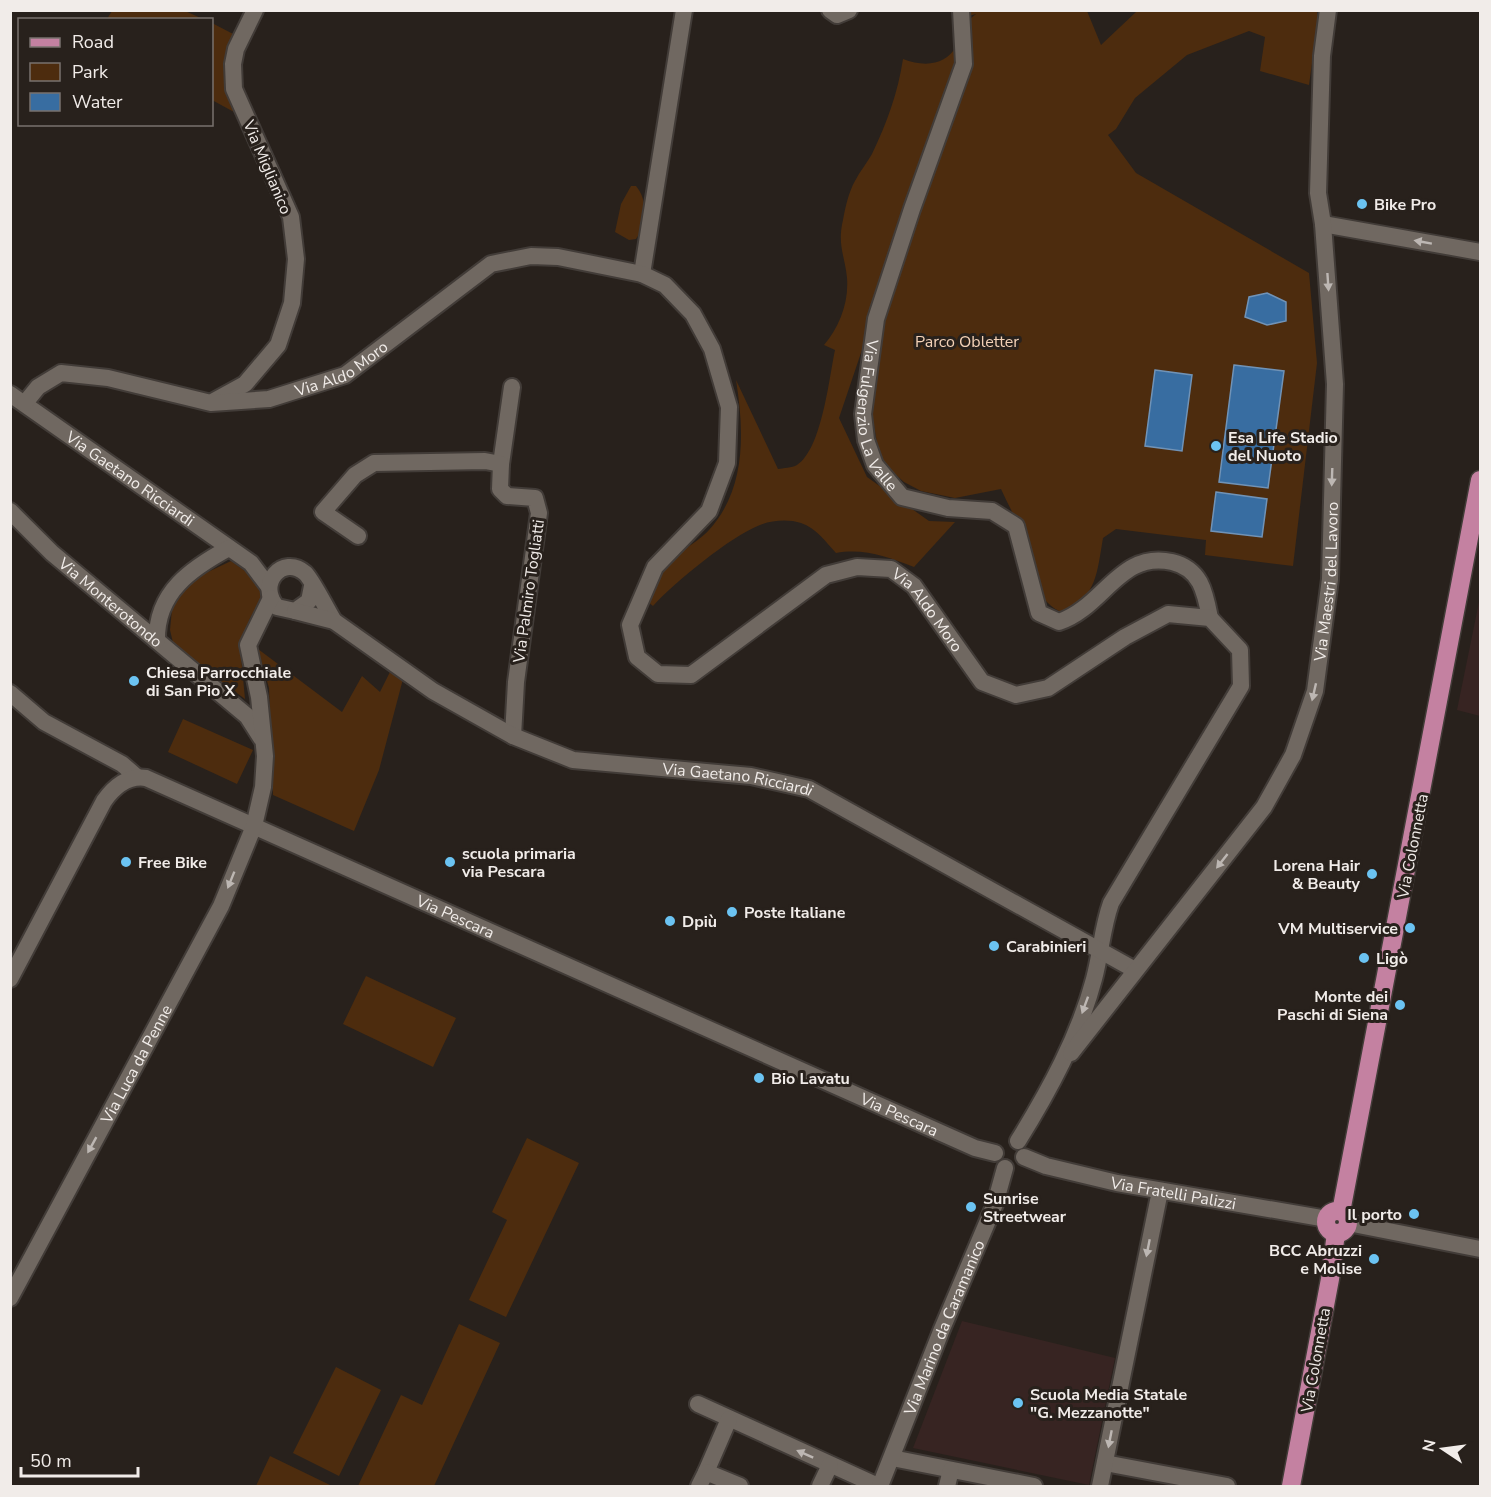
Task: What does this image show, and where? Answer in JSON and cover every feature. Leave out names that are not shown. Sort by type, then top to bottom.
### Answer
[{"type":"main road","name":"Via Colonnetta","points":[[1291,1486],[1330,1279],[1338,1222],[1480,480]]},
{"type":"street","name":"Via Miglianico","points":[[211,403],[245,384],[278,345],[292,303],[296,259],[291,217],[234,89],[233,64],[236,49],[255,10]]},
{"type":"street","points":[[642,274],[684,10]]},
{"type":"street","points":[[830,10],[837,15],[849,10]]},
{"type":"street","name":"Via Fulgenzio La Valle","points":[[961,10],[964,64],[912,209],[876,319],[863,414],[866,440],[875,465],[902,497],[948,508],[992,511],[1016,525],[1040,613],[1059,622],[1076,617],[1138,562],[1160,559],[1187,566],[1205,589],[1210,618]]},
{"type":"street","name":"Via Maestri del Lavoro","points":[[1018,1141],[1058,1071],[1263,807],[1293,755],[1315,692],[1330,579],[1335,384],[1323,224],[1318,193],[1322,56],[1328,10]]},
{"type":"street","points":[[1323,224],[1480,252]]},
{"type":"street","name":"Via Aldo Moro","points":[[25,403],[38,387],[61,373],[108,378],[211,403],[269,399],[345,375],[491,264],[531,256],[558,257],[642,274],[665,285],[693,314],[712,349],[729,407],[727,463],[709,511],[655,567],[630,625],[637,657],[658,674],[691,675],[826,575],[857,567],[891,569],[914,586],[982,682],[1016,695],[1048,688],[1125,637],[1168,614],[1210,618]]},
{"type":"street","points":[[358,536],[324,512],[355,475],[374,463],[485,461],[501,464],[512,387]]},
{"type":"street","name":"Via Gaetano Ricciardi","points":[[10,394],[251,563],[270,593]]},
{"type":"street","name":"Via Palmiro Togliatti","points":[[501,464],[500,489],[507,496],[535,498],[539,513],[516,682],[513,736]]},
{"type":"street","name":"Via Monterotondo","points":[[10,511],[52,553],[247,716],[263,741]]},
{"type":"street","points":[[157,640],[159,615],[178,581],[199,564],[229,548]]},
{"type":"street","name":"Via Gaetano Ricciardi","points":[[251,563],[286,568]]},
{"type":"street","points":[[256,625],[277,614],[293,611],[309,601],[312,586],[306,574],[293,567],[274,574],[270,593],[277,607],[293,611]]},
{"type":"street","name":"Via Gaetano Ricciardi","points":[[312,586],[334,621]]},
{"type":"street","name":"Via Luca da Penne","points":[[10,1298],[216,916],[254,826],[262,787],[263,741],[259,698],[248,649],[270,593]]},
{"type":"street","name":"Via Gaetano Ricciardi","points":[[293,611],[334,621],[433,691],[513,736],[573,760],[751,776],[809,789],[1135,970]]},
{"type":"street","points":[[1099,949],[1102,927],[1111,903],[1241,686],[1240,650],[1210,618]]},
{"type":"street","name":"Via Pescara","points":[[10,693],[44,722],[122,764],[137,777],[146,778],[975,1148],[995,1153]]},
{"type":"street","points":[[10,979],[104,801],[117,787],[137,777]]},
{"type":"street","name":"Via Maestri del Lavoro","points":[[1058,1071],[1094,978],[1099,949]]},
{"type":"street","points":[[1005,1140],[1018,1141],[1024,1148],[1024,1157],[1019,1165],[1005,1168],[998,1162],[995,1153],[998,1145],[1005,1140]]},
{"type":"street","name":"Via Fratelli Palizzi","points":[[1024,1157],[1046,1166],[1160,1191],[1480,1249]]},
{"type":"street","name":"Via Marino da Caramanico","points":[[879,1486],[994,1204],[1005,1168]]},
{"type":"street","points":[[1100,1486],[1160,1191]]},
{"type":"street","points":[[698,1404],[879,1486]]},
{"type":"street","points":[[729,1419],[703,1479],[740,1486]]},
{"type":"street","points":[[892,1458],[1034,1486]]},
{"type":"street","points":[[1105,1463],[1227,1486]]},
{"type":"street","points":[[820,1486],[830,1465]]},
{"type":"street","points":[[947,1486],[951,1470]]},
{"type":"shaded area","points":[[1480,597],[1480,716],[1457,710]]},
{"type":"shaded area","name":"Scuola Media Statale \"G. Mezzanotte\"","points":[[962,1321],[1115,1358],[1089,1485],[913,1448]]},
{"type":"green space","name":"Parco Obletter","points":[[1152,10],[1317,11],[1309,85],[1260,71],[1265,37],[1249,31],[1187,55],[1135,98],[1116,129],[1108,135],[1136,173],[1309,273],[1317,363],[1293,566],[1205,555],[1206,540],[1116,529],[1103,538],[1097,572],[1090,590],[1084,599],[1065,614],[1047,602],[1042,595],[1019,526],[1001,489],[955,498],[921,491],[904,482],[880,461],[872,413],[881,321],[963,84],[971,18],[976,14],[965,17],[964,11],[1087,11],[1101,45],[1136,12]]},
{"type":"green space","points":[[112,11],[185,11],[201,18],[108,18]]},
{"type":"green space","points":[[213,24],[235,35],[227,85],[234,112],[213,101]]},
{"type":"green space","points":[[957,45],[962,54],[839,418],[867,477],[929,521],[955,522],[914,567],[866,553],[836,553],[816,532],[801,523],[775,521],[765,523],[719,549],[653,606],[648,602],[662,569],[709,530],[721,514],[730,496],[740,458],[739,399],[736,380],[778,469],[797,465],[806,457],[813,444],[823,412],[835,350],[824,345],[834,330],[845,305],[847,278],[841,229],[851,190],[872,154],[882,131],[895,95],[903,59],[926,64],[934,63],[947,57]]},
{"type":"green space","points":[[631,186],[636,186],[640,192],[645,212],[640,233],[636,239],[629,240],[615,232],[621,204]]},
{"type":"green space","points":[[231,561],[252,576],[263,597],[250,618],[240,646],[245,699],[174,647],[170,630],[172,609],[191,580]]},
{"type":"green space","points":[[258,649],[342,712],[362,676],[380,692],[392,668],[403,679],[379,770],[354,831],[273,795],[269,688]]},
{"type":"green space","points":[[183,719],[253,750],[237,784],[168,752]]},
{"type":"green space","points":[[366,976],[456,1018],[433,1067],[343,1024]]},
{"type":"green space","points":[[527,1138],[579,1163],[506,1317],[469,1300],[507,1220],[492,1212]]},
{"type":"green space","points":[[459,1324],[500,1343],[434,1486],[358,1486],[401,1395],[422,1405]]},
{"type":"green space","points":[[336,1367],[381,1390],[339,1476],[293,1453]]},
{"type":"green space","points":[[270,1456],[330,1485],[330,1486],[256,1486]]},
{"type":"water","points":[[1267,293],[1286,302],[1286,321],[1267,325],[1245,317],[1249,297]]},
{"type":"water","points":[[1234,365],[1284,371],[1268,488],[1219,482]]},
{"type":"water","points":[[1155,370],[1192,375],[1182,451],[1145,446]]},
{"type":"water","points":[[1216,492],[1267,499],[1262,537],[1211,531]]},
{"type":"place","name":"Bike Pro","points":[[1362,204]]},
{"type":"place","name":"Esa Life Stadio del Nuoto","points":[[1216,446]]},
{"type":"place","name":"Chiesa Parrocchiale di San Pio X","points":[[134,681]]},
{"type":"place","name":"Free Bike","points":[[126,862]]},
{"type":"place","name":"scuola primaria via Pescara","points":[[450,862]]},
{"type":"place","name":"Lorena Hair & Beauty","points":[[1372,874]]},
{"type":"place","name":"Poste Italiane","points":[[732,912]]},
{"type":"place","name":"Dpiù","points":[[670,921]]},
{"type":"place","name":"VM Multiservice","points":[[1410,928]]},
{"type":"place","name":"Carabinieri","points":[[994,946]]},
{"type":"place","name":"Ligò","points":[[1364,958]]},
{"type":"place","name":"Monte dei Paschi di Siena","points":[[1400,1005]]},
{"type":"place","name":"Bio Lavatu","points":[[759,1078]]},
{"type":"place","name":"Sunrise Streetwear","points":[[971,1207]]},
{"type":"place","name":"Il porto","points":[[1414,1214]]},
{"type":"place","name":"BCC Abruzzi e Molise","points":[[1374,1259]]},
{"type":"place","name":"Scuola Media Statale \"G. Mezzanotte\"","points":[[1018,1403]]}]
